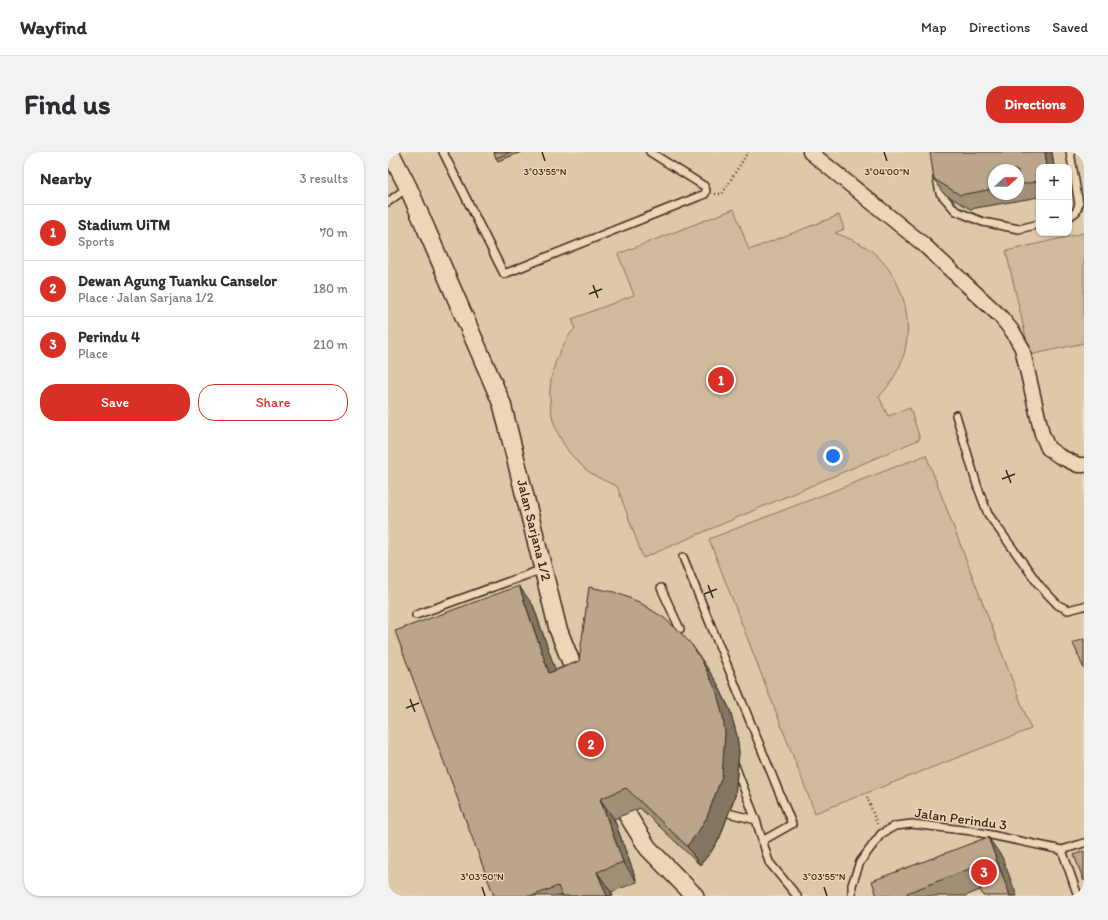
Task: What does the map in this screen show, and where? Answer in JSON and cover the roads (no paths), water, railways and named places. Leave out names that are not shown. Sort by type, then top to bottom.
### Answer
[{"type":"street","name":"Jalan Sarjana 1/2","points":[[390,152],[408,187],[502,404],[558,629],[585,697]]},
{"type":"street","points":[[810,152],[923,244],[1000,316],[1013,332],[1022,348],[1042,434],[1048,448],[1059,456],[1078,465],[1084,465]]},
{"type":"street","points":[[614,779],[628,816],[648,848],[695,896]]},
{"type":"lane","points":[[443,152],[504,274],[705,194],[706,190],[704,186],[650,152]]},
{"type":"lane","points":[[1070,152],[1079,204],[1076,212],[1072,215]]},
{"type":"lane","points":[[936,173],[940,193],[956,211],[983,222],[1019,229],[1036,225]]},
{"type":"lane","points":[[388,202],[408,187]]},
{"type":"lane","points":[[956,415],[982,501],[988,514],[1039,585],[1058,605],[1068,610],[1084,606]]},
{"type":"lane","points":[[684,557],[792,824],[762,841]]},
{"type":"lane","points":[[416,614],[544,569]]},
{"type":"lane","points":[[661,588],[680,629]]},
{"type":"lane","points":[[731,755],[756,820],[769,862],[797,896]]},
{"type":"lane","points":[[724,812],[756,820]]},
{"type":"lane","name":"Jalan Perindu 3","points":[[852,896],[852,885],[860,862],[881,834],[895,826],[912,824],[972,832],[1062,850],[1084,843]]},
{"type":"lane","points":[[1062,850],[1078,896]]},
{"type":"place","name":"Stadium UiTM","points":[[721,380]]},
{"type":"place","name":"Dewan Agung Tuanku Canselor","points":[[591,744]]},
{"type":"place","name":"Perindu 4","points":[[984,872]]}]
